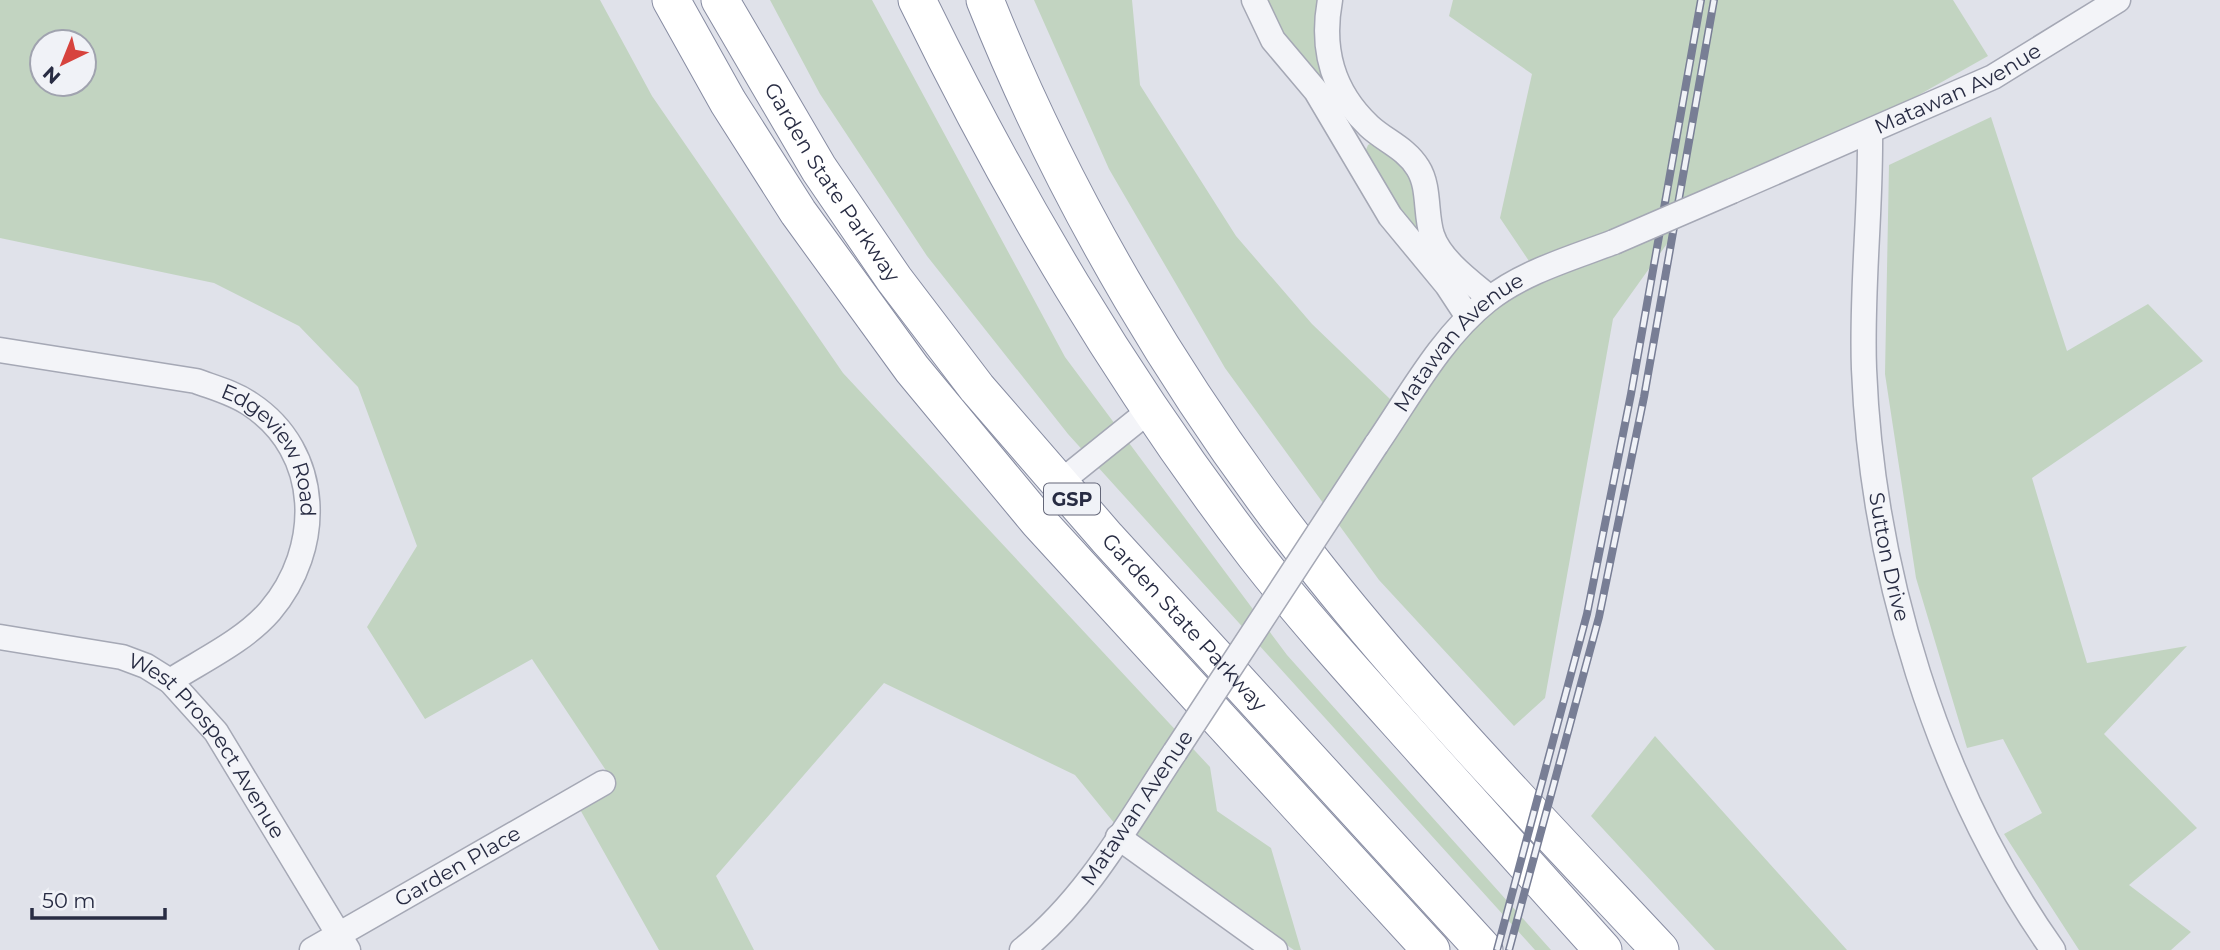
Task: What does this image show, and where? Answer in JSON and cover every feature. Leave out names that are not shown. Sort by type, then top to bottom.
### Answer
[{"type":"highway","name":"Garden State Parkway","points":[[671,0],[728,102],[790,201],[912,369],[1047,531],[1431,950]]},
{"type":"highway","name":"Garden State Parkway","points":[[720,0],[819,169],[894,279],[977,388],[1058,484],[1484,950]]},
{"type":"highway","points":[[917,0],[1024,208],[1090,321],[1150,410],[1296,606],[1602,950]]},
{"type":"highway","points":[[985,0],[1038,120],[1104,246],[1171,358],[1242,466],[1319,571],[1368,631],[1660,950]]},
{"type":"street","points":[[1254,0],[1273,40],[1316,91],[1390,216],[1490,298]]},
{"type":"street","points":[[1330,0],[1326,37],[1333,78],[1369,126],[1406,153],[1418,168],[1424,183],[1424,244],[1468,317]]},
{"type":"street","name":"Matawan Avenue","points":[[1022,950],[1062,915],[1118,837],[1376,445],[1468,317],[1490,298],[1546,268],[1614,242],[1993,77],[2086,8],[2118,0]]},
{"type":"street","points":[[1350,145],[1369,126]]},
{"type":"street","name":"Sutton Drive","points":[[1870,132],[1871,180],[1866,253],[1864,370],[1876,489],[1887,555],[1918,671],[1944,744],[2009,880],[2053,950]]},
{"type":"street","name":"Edgeview Road","points":[[0,350],[196,382],[216,388],[264,415],[292,449],[301,469],[309,510],[304,552],[296,572],[282,595],[255,625],[170,681]]},
{"type":"street","points":[[1058,484],[1150,410]]},
{"type":"street","name":"West Prospect Avenue","points":[[0,637],[122,657],[146,666],[170,681],[216,732],[343,943]]},
{"type":"street","name":"Garden Place","points":[[312,950],[343,943],[603,783]]},
{"type":"street","points":[[1118,837],[1275,950]]},
{"type":"green space","points":[[0,0],[600,0],[652,96],[843,373],[1210,767],[1217,811],[1271,848],[1301,950],[1294,950],[1124,835],[1075,775],[884,683],[716,876],[754,950],[659,950],[573,797],[607,772],[532,659],[425,719],[367,627],[417,546],[358,387],[299,326],[214,283],[0,238]]},
{"type":"green space","points":[[770,0],[872,0],[1065,357],[1287,655],[1551,950],[1535,950],[1068,434],[927,256],[820,94]]},
{"type":"green space","points":[[1034,0],[1132,0],[1140,85],[1236,236],[1312,324],[1390,399],[1435,338],[1468,303],[1506,273],[1529,261],[1500,218],[1532,74],[1449,16],[1453,0],[1953,0],[1988,56],[1725,204],[1684,220],[1613,319],[1545,698],[1514,726],[1379,580],[1225,368],[1109,169]]},
{"type":"green space","points":[[1262,0],[1323,0],[1355,125],[1351,128],[1292,50]]},
{"type":"green space","points":[[1991,117],[2067,351],[2148,304],[2203,361],[2032,478],[2087,663],[2187,646],[2104,734],[2197,828],[2129,885],[2191,932],[2171,950],[2079,950],[2004,834],[2042,813],[2003,739],[1967,748],[1916,578],[1885,374],[1889,165]]},
{"type":"green space","points":[[1375,141],[1413,170],[1421,228],[1416,232],[1412,232],[1365,152],[1368,145]]},
{"type":"green space","points":[[1655,736],[1847,950],[1715,950],[1591,816]]},
{"type":"railway","points":[[1497,950],[1587,614],[1631,394],[1701,0]]},
{"type":"railway","points":[[1509,950],[1599,617],[1644,397],[1714,0]]}]
